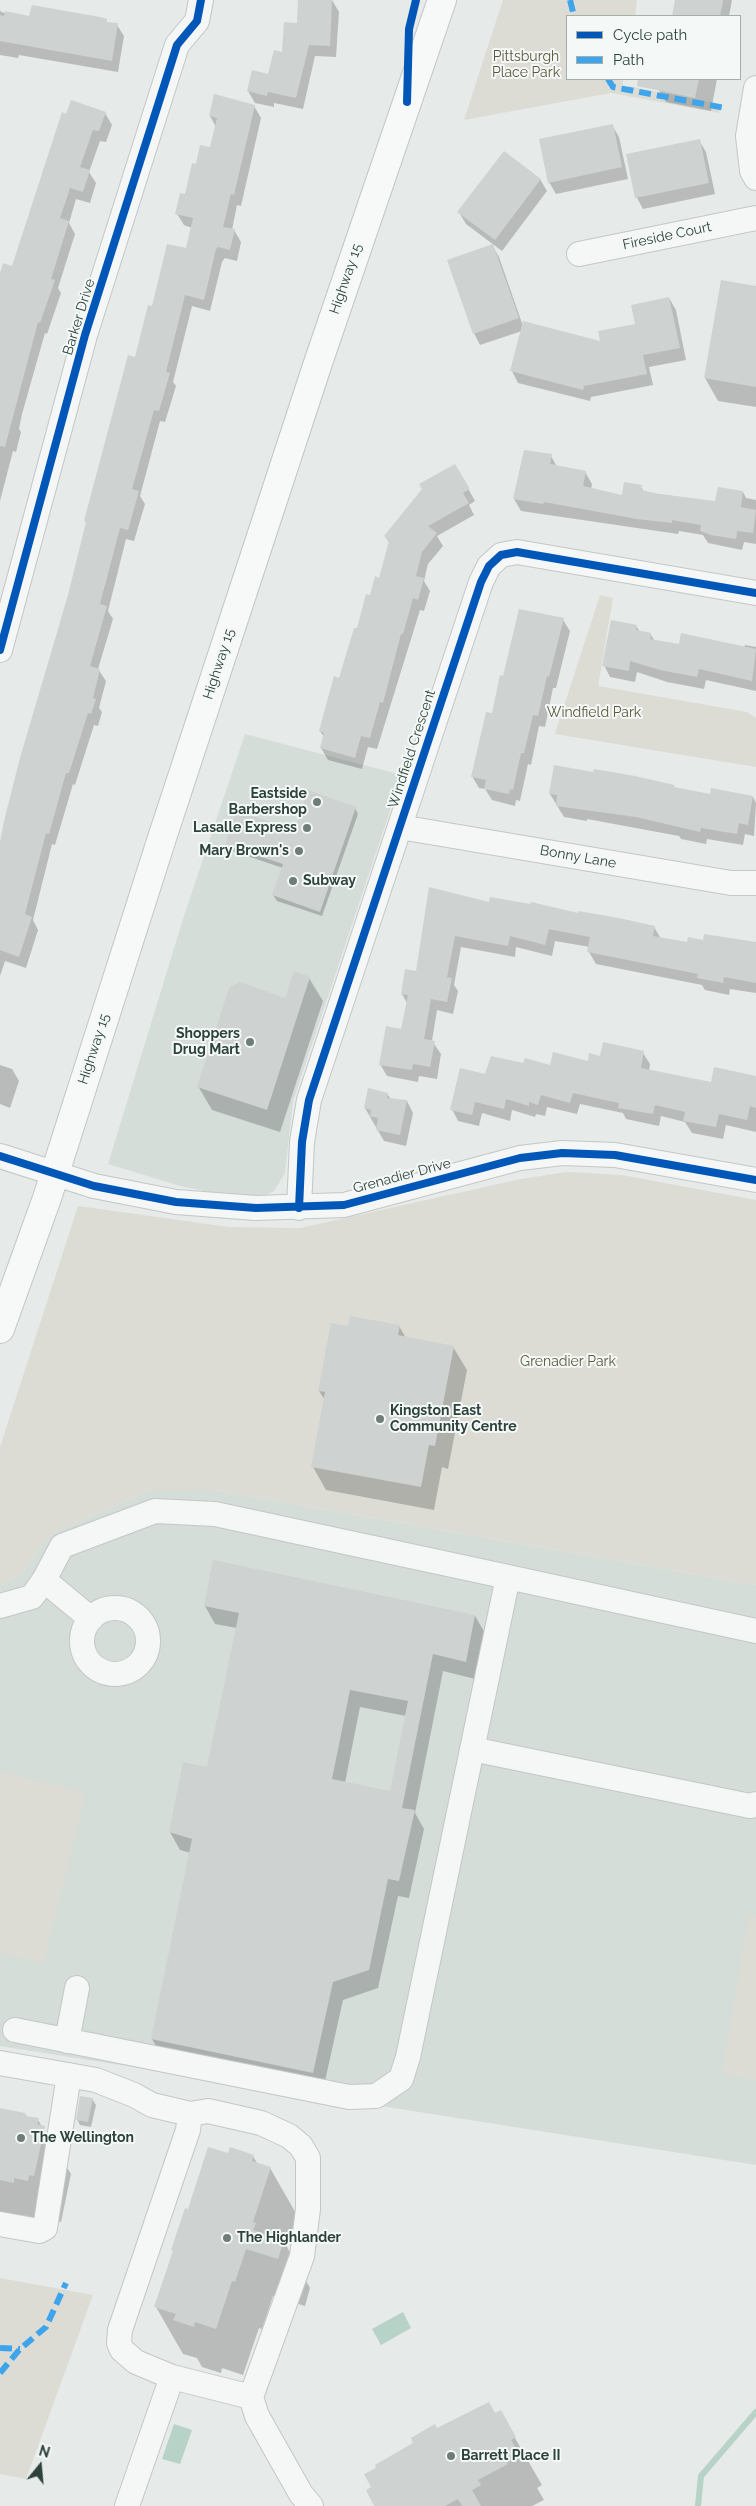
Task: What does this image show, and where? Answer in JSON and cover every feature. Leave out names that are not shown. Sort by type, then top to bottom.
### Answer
[{"type":"main road","name":"Highway 15","points":[[0,1329],[54,1173],[164,829],[309,392],[442,0]]},
{"type":"street","name":"Barker Drive","points":[[0,650],[85,335],[177,45],[197,21],[201,0]]},
{"type":"street","points":[[756,88],[748,136],[752,171],[756,178]]},
{"type":"street","name":"Fireside Court","points":[[579,254],[756,218]]},
{"type":"street","name":"Windfield Crescent","points":[[299,1208],[302,1142],[309,1100],[480,582],[489,566],[500,555],[517,552],[756,594]]},
{"type":"street","name":"Bonny Lane","points":[[400,827],[731,883],[756,883]]},
{"type":"street","name":"Grenadier Drive","points":[[0,1156],[94,1186],[176,1202],[256,1208],[344,1205],[520,1158],[562,1153],[615,1155],[756,1180]]},
{"type":"street","points":[[0,1606],[32,1597],[44,1580],[62,1546],[155,1511],[215,1514],[756,1631]]},
{"type":"street","points":[[15,2030],[349,2097],[376,2096],[401,2079],[408,2058],[508,1577]]},
{"type":"street","points":[[44,1580],[90,1619]]},
{"type":"street","points":[[472,1749],[750,1806],[756,1804]]},
{"type":"street","points":[[67,2040],[77,1988]]},
{"type":"street","points":[[0,2063],[96,2080],[134,2095],[152,2105],[190,2114],[208,2111],[261,2123],[289,2136],[301,2146],[308,2158],[306,2242],[251,2398],[257,2416],[302,2494],[311,2506]]},
{"type":"street","points":[[0,2224],[39,2231],[45,2228],[69,2075]]},
{"type":"street","points":[[190,2114],[188,2130],[120,2330],[119,2343],[127,2355],[136,2362],[172,2377],[251,2398]]},
{"type":"street","points":[[127,2506],[172,2377]]},
{"type":"shaded area","points":[[245,734],[402,775],[293,1101],[285,1173],[274,1191],[260,1198],[230,1196],[180,1186],[108,1164],[183,919]]},
{"type":"shaded area","points":[[151,1490],[213,1490],[756,1585],[756,2165],[0,2046],[0,1586],[23,1572],[46,1539],[60,1530]]},
{"type":"shaded area","points":[[403,2312],[411,2328],[381,2345],[372,2329]]},
{"type":"shaded area","points":[[174,2424],[192,2430],[180,2464],[162,2459]]},
{"type":"green space","name":"Pittsburgh Place Park","points":[[503,0],[637,0],[635,15],[566,15],[566,80],[623,80],[623,85],[720,104],[719,113],[611,93],[464,120]]},
{"type":"green space","name":"Windfield Park","points":[[600,595],[613,598],[598,686],[747,712],[756,718],[756,767],[555,734]]},
{"type":"green space","name":"Grenadier Park","points":[[567,1172],[622,1175],[756,1200],[756,1585],[213,1490],[151,1490],[60,1530],[46,1539],[23,1572],[0,1586],[0,1447],[78,1206],[229,1227],[300,1228],[521,1179]]},
{"type":"green space","points":[[0,1772],[85,1792],[44,1963],[0,1952]]},
{"type":"green space","points":[[749,1916],[756,1917],[756,2080],[722,2074]]},
{"type":"green space","points":[[0,2278],[93,2295],[26,2479],[0,2474]]},
{"type":"building","points":[[298,0],[332,0],[330,46],[309,45],[296,98],[268,92],[267,96],[247,91],[252,70],[268,74],[274,50],[282,52],[284,22],[297,23]]},
{"type":"building","points":[[675,0],[723,0],[720,15],[672,15]]},
{"type":"building","points":[[32,5],[100,17],[107,19],[107,22],[118,23],[112,61],[0,41],[0,15],[4,16],[5,11],[29,16]]},
{"type":"building","points":[[638,80],[699,80],[695,98],[637,86]]},
{"type":"building","points":[[214,94],[255,105],[234,195],[231,194],[223,227],[235,229],[230,250],[218,247],[216,249],[204,300],[185,295],[166,372],[170,373],[159,411],[154,410],[132,489],[139,491],[128,530],[120,528],[100,604],[107,606],[90,666],[100,669],[93,698],[96,699],[91,714],[88,713],[69,773],[66,773],[49,834],[46,833],[25,914],[32,917],[19,957],[0,950],[0,842],[4,821],[20,758],[68,595],[86,522],[84,521],[128,355],[135,357],[148,305],[152,306],[167,244],[186,248],[193,218],[175,214],[180,193],[185,194],[192,163],[196,164],[200,145],[210,147],[217,118],[209,116]]},
{"type":"building","points":[[71,100],[106,112],[99,131],[93,130],[80,167],[90,170],[83,192],[70,188],[60,218],[69,221],[51,279],[55,280],[40,323],[38,322],[5,447],[0,446],[0,273],[3,263],[12,266],[62,112],[66,114]]},
{"type":"building","points":[[613,124],[622,167],[548,183],[539,139]]},
{"type":"building","points":[[700,139],[709,183],[635,198],[626,154]]},
{"type":"building","points":[[504,151],[541,179],[495,240],[457,212]]},
{"type":"building","points":[[493,244],[519,318],[473,334],[447,260]]},
{"type":"building","points":[[721,280],[756,286],[756,387],[704,378]]},
{"type":"building","points":[[669,297],[680,348],[643,355],[647,374],[584,386],[583,390],[510,371],[523,321],[600,341],[598,331],[635,324],[631,305]]},
{"type":"building","points":[[524,450],[552,454],[550,464],[586,471],[583,486],[622,495],[624,482],[642,485],[641,490],[659,494],[715,501],[718,487],[743,491],[741,507],[756,510],[753,533],[737,531],[736,539],[711,535],[700,531],[701,525],[672,520],[672,523],[637,519],[544,502],[543,504],[513,499]]},
{"type":"building","points":[[455,464],[470,489],[463,493],[469,503],[428,526],[437,533],[422,552],[416,576],[424,578],[418,600],[413,598],[403,634],[401,634],[383,703],[380,702],[370,738],[361,736],[355,758],[320,748],[324,733],[319,731],[334,676],[339,678],[354,628],[357,628],[366,594],[370,595],[375,576],[379,578],[389,541],[384,536],[422,489],[419,484]]},
{"type":"building","points":[[519,609],[564,618],[549,677],[547,676],[538,716],[533,715],[524,753],[521,753],[513,790],[510,789],[509,794],[484,789],[486,780],[471,777],[486,712],[492,713],[500,675],[503,676]]},
{"type":"building","points":[[611,620],[637,625],[636,630],[651,633],[650,639],[679,644],[681,633],[756,649],[752,681],[699,669],[697,677],[660,670],[630,661],[629,671],[602,666]]},
{"type":"building","points":[[554,765],[593,772],[594,769],[635,776],[674,785],[674,787],[710,794],[711,788],[753,796],[748,825],[739,823],[737,834],[701,828],[700,832],[636,817],[556,806],[557,795],[549,794]]},
{"type":"building","points":[[308,790],[356,807],[320,912],[272,895],[283,864],[225,845],[236,811],[295,830]]},
{"type":"building","points":[[429,887],[489,902],[490,897],[530,904],[531,902],[578,913],[578,911],[619,918],[655,926],[653,936],[687,942],[688,937],[703,940],[704,934],[756,942],[756,983],[724,977],[723,983],[697,978],[698,974],[587,952],[590,937],[549,929],[545,945],[510,936],[508,946],[455,936],[447,977],[452,978],[447,1002],[431,999],[424,1039],[435,1041],[430,1067],[413,1064],[412,1070],[379,1065],[386,1026],[401,1029],[408,995],[401,994],[405,969],[416,971]]},
{"type":"building","name":"Shoppers Drug Mart","points":[[294,971],[310,977],[267,1110],[197,1087],[229,988],[240,982],[285,998]]},
{"type":"building","points":[[603,1042],[644,1051],[641,1068],[711,1082],[714,1067],[756,1076],[756,1108],[750,1106],[747,1120],[719,1114],[716,1127],[683,1121],[685,1112],[655,1105],[653,1114],[618,1108],[619,1103],[573,1093],[570,1103],[541,1095],[538,1105],[529,1102],[529,1106],[506,1099],[504,1109],[475,1102],[472,1115],[450,1110],[460,1068],[485,1074],[491,1056],[523,1063],[525,1058],[550,1065],[553,1052],[588,1061],[589,1053],[600,1056]]},
{"type":"building","points":[[368,1088],[388,1093],[387,1098],[407,1100],[400,1135],[376,1130],[378,1118],[370,1116],[371,1110],[364,1108]]},
{"type":"building","name":"Kingston East Community Centre","points":[[350,1316],[400,1325],[398,1335],[454,1346],[435,1446],[429,1445],[421,1487],[311,1467],[325,1392],[318,1391],[331,1323],[348,1326]]},
{"type":"building","points":[[213,1560],[475,1615],[466,1662],[433,1654],[402,1808],[415,1810],[399,1881],[388,1879],[369,1970],[333,1982],[313,2073],[151,2039],[192,1839],[169,1832],[183,1762],[207,1767],[239,1613],[204,1606]],"holes":[[[350,1690],[408,1701],[390,1791],[332,1779]]]},
{"type":"building","points":[[80,2096],[93,2098],[88,2122],[76,2120]]},
{"type":"building","name":"The Wellington","points":[[0,2108],[25,2113],[25,2116],[39,2118],[37,2124],[45,2126],[34,2176],[29,2175],[28,2181],[14,2178],[14,2183],[0,2180]]},
{"type":"building","name":"The Highlander","points":[[208,2147],[228,2153],[230,2147],[254,2155],[252,2161],[271,2167],[253,2222],[256,2223],[253,2230],[284,2240],[278,2259],[246,2249],[235,2282],[232,2281],[216,2329],[195,2322],[194,2327],[173,2320],[176,2314],[154,2307],[185,2208],[188,2209]]},
{"type":"building","name":"Barrett Place II","points":[[489,2402],[495,2413],[501,2410],[516,2437],[511,2440],[518,2452],[505,2459],[508,2464],[478,2480],[481,2485],[472,2490],[481,2506],[462,2506],[458,2499],[445,2506],[374,2506],[366,2490],[371,2487],[364,2474],[376,2468],[375,2465],[413,2443],[411,2438],[435,2424],[437,2428]]},
{"type":"waterway","points":[[698,2506],[701,2476],[756,2412]]},
{"type":"marked path","points":[[570,0],[574,15]]},
{"type":"marked path","points":[[609,80],[613,87],[725,108]]},
{"type":"marked path","points":[[0,2373],[20,2349],[46,2327],[66,2283]]},
{"type":"marked path","points":[[0,2348],[20,2349]]},
{"type":"cycle path","points":[[0,650],[85,335],[177,45],[197,21],[201,0]]},
{"type":"cycle path","points":[[407,102],[409,29],[416,0]]},
{"type":"cycle path","points":[[299,1208],[302,1142],[309,1100],[481,582],[489,566],[501,555],[517,552],[756,593]]},
{"type":"cycle path","points":[[0,1156],[94,1186],[176,1202],[256,1208],[344,1205],[520,1158],[562,1153],[615,1155],[756,1180]]},
{"type":"place","name":"Eastside Barbershop","points":[[317,802]]},
{"type":"place","name":"Lasalle Express","points":[[307,828]]},
{"type":"place","name":"Mary Brown's","points":[[299,851]]},
{"type":"place","name":"Subway","points":[[293,881]]},
{"type":"place","name":"Shoppers Drug Mart","points":[[250,1042]]},
{"type":"place","name":"Kingston East Community Centre","points":[[380,1419]]},
{"type":"place","name":"The Wellington","points":[[21,2138]]},
{"type":"place","name":"The Highlander","points":[[227,2238]]},
{"type":"place","name":"Barrett Place II","points":[[451,2456]]}]
